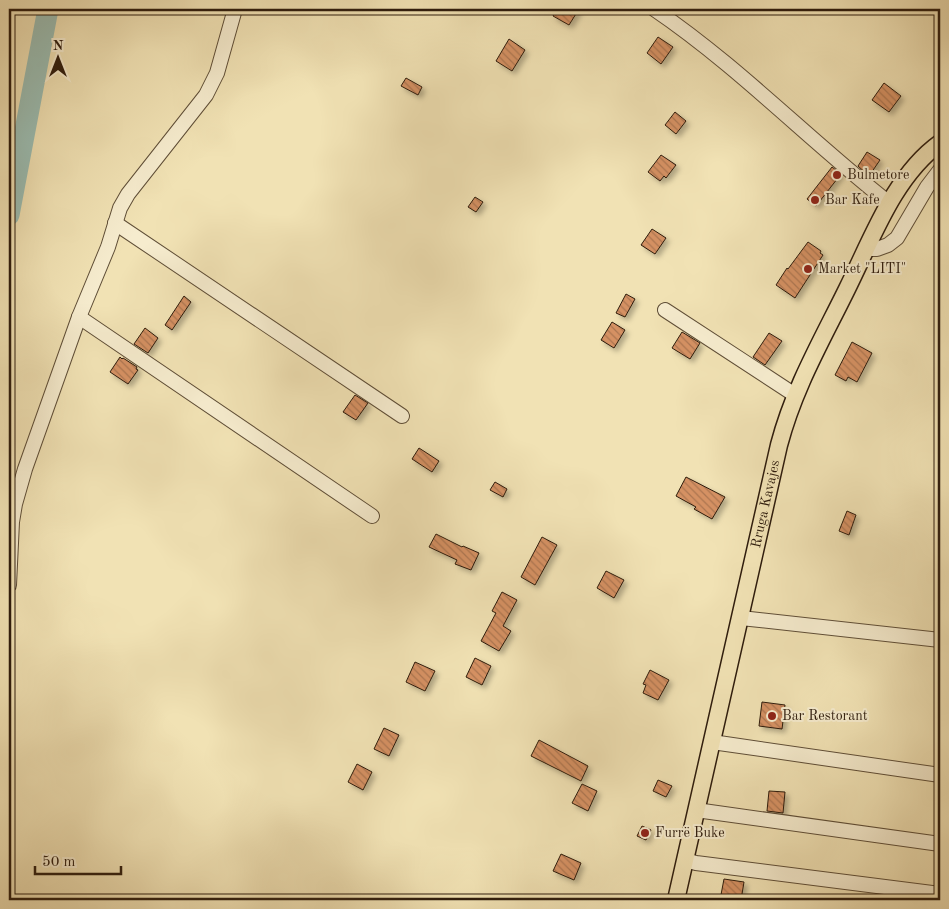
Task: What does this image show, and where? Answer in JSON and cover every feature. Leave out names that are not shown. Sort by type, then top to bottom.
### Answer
[{"type":"main road","name":"Rruga Kavajes","points":[[676,900],[779,446],[795,395],[890,203],[912,168],[940,143]]},
{"type":"street","points":[[9,585],[12,522],[15,504],[28,460],[79,317],[108,247],[120,208],[128,194],[206,95],[217,73],[235,9]]},
{"type":"street","points":[[654,9],[706,47],[890,203]]},
{"type":"street","points":[[867,249],[877,249],[888,245],[897,238],[927,187],[940,170]]},
{"type":"street","points":[[115,224],[402,416]]},
{"type":"street","points":[[665,310],[795,395]]},
{"type":"street","points":[[79,317],[372,516]]},
{"type":"street","points":[[741,618],[940,640]]},
{"type":"street","points":[[712,742],[940,776]]},
{"type":"street","points":[[696,810],[940,844]]},
{"type":"street","points":[[685,860],[696,863],[940,894]]},
{"type":"building","points":[[557,9],[579,9],[569,25],[553,16]]},
{"type":"building","points":[[658,37],[673,47],[661,64],[647,53]]},
{"type":"building","points":[[509,39],[525,50],[512,71],[496,61]]},
{"type":"building","points":[[406,78],[422,87],[418,95],[401,86]]},
{"type":"building","points":[[884,83],[901,96],[889,112],[872,100]]},
{"type":"building","points":[[675,112],[686,121],[676,134],[665,125]]},
{"type":"building","points":[[867,152],[880,160],[869,176],[858,166]]},
{"type":"building","points":[[661,155],[676,165],[666,178],[664,176],[660,181],[648,172]]},
{"type":"building","points":[[832,167],[841,174],[816,206],[807,199]]},
{"type":"building","points":[[475,197],[483,202],[476,212],[468,207]]},
{"type":"building","points":[[652,229],[666,238],[655,254],[641,245]]},
{"type":"building","points":[[808,242],[821,251],[820,253],[823,255],[795,298],[776,285]]},
{"type":"building","points":[[626,294],[635,299],[625,317],[616,313]]},
{"type":"building","points":[[184,296],[191,302],[172,330],[165,325]]},
{"type":"building","points":[[612,322],[625,330],[614,348],[601,340]]},
{"type":"building","points":[[145,328],[158,338],[148,353],[134,344]]},
{"type":"building","points":[[682,332],[700,343],[690,359],[672,348]]},
{"type":"building","points":[[769,333],[782,341],[765,365],[753,357]]},
{"type":"building","points":[[852,342],[872,353],[857,382],[848,377],[846,381],[835,375]]},
{"type":"building","points":[[120,357],[137,367],[136,369],[138,370],[128,384],[110,372]]},
{"type":"building","points":[[355,395],[368,403],[356,420],[343,412]]},
{"type":"building","points":[[419,448],[439,461],[432,472],[412,459]]},
{"type":"building","points":[[686,477],[725,497],[712,519],[676,496]]},
{"type":"building","points":[[495,482],[507,489],[503,497],[490,490]]},
{"type":"building","points":[[847,511],[856,515],[849,535],[839,531]]},
{"type":"building","points":[[436,534],[479,553],[471,570],[455,564],[457,560],[429,547]]},
{"type":"building","points":[[542,537],[557,545],[535,585],[521,577]]},
{"type":"building","points":[[606,571],[624,580],[614,598],[597,588]]},
{"type":"building","points":[[502,592],[517,600],[503,626],[511,631],[499,651],[481,641],[496,613],[492,611]]},
{"type":"building","points":[[475,658],[491,666],[482,685],[466,677]]},
{"type":"building","points":[[415,662],[435,671],[425,691],[406,682]]},
{"type":"building","points":[[650,670],[669,680],[658,700],[643,693],[646,685],[643,684]]},
{"type":"building","name":"Bar Restorant","points":[[762,702],[785,705],[782,729],[759,726]]},
{"type":"building","points":[[384,728],[399,735],[389,756],[374,749]]},
{"type":"building","points":[[539,740],[588,766],[581,781],[531,756]]},
{"type":"building","points":[[357,764],[372,772],[363,790],[348,782]]},
{"type":"building","points":[[658,780],[672,786],[666,797],[653,791]]},
{"type":"building","points":[[582,784],[597,791],[588,811],[572,803]]},
{"type":"building","points":[[769,791],[785,792],[783,813],[767,811]]},
{"type":"building","points":[[642,826],[651,830],[646,840],[637,836]]},
{"type":"building","points":[[561,854],[581,863],[574,880],[553,871]]},
{"type":"building","points":[[724,879],[744,882],[741,900],[720,900]]},
{"type":"waterway","points":[[9,215],[48,9]]},
{"type":"place","name":"Bulmetore","points":[[837,175]]},
{"type":"place","name":"Bar Kafe","points":[[815,200]]},
{"type":"place","name":"Market \"LITI\"","points":[[808,269]]},
{"type":"place","name":"Bar Restorant","points":[[772,716]]},
{"type":"place","name":"Furrë Buke","points":[[645,833]]}]
